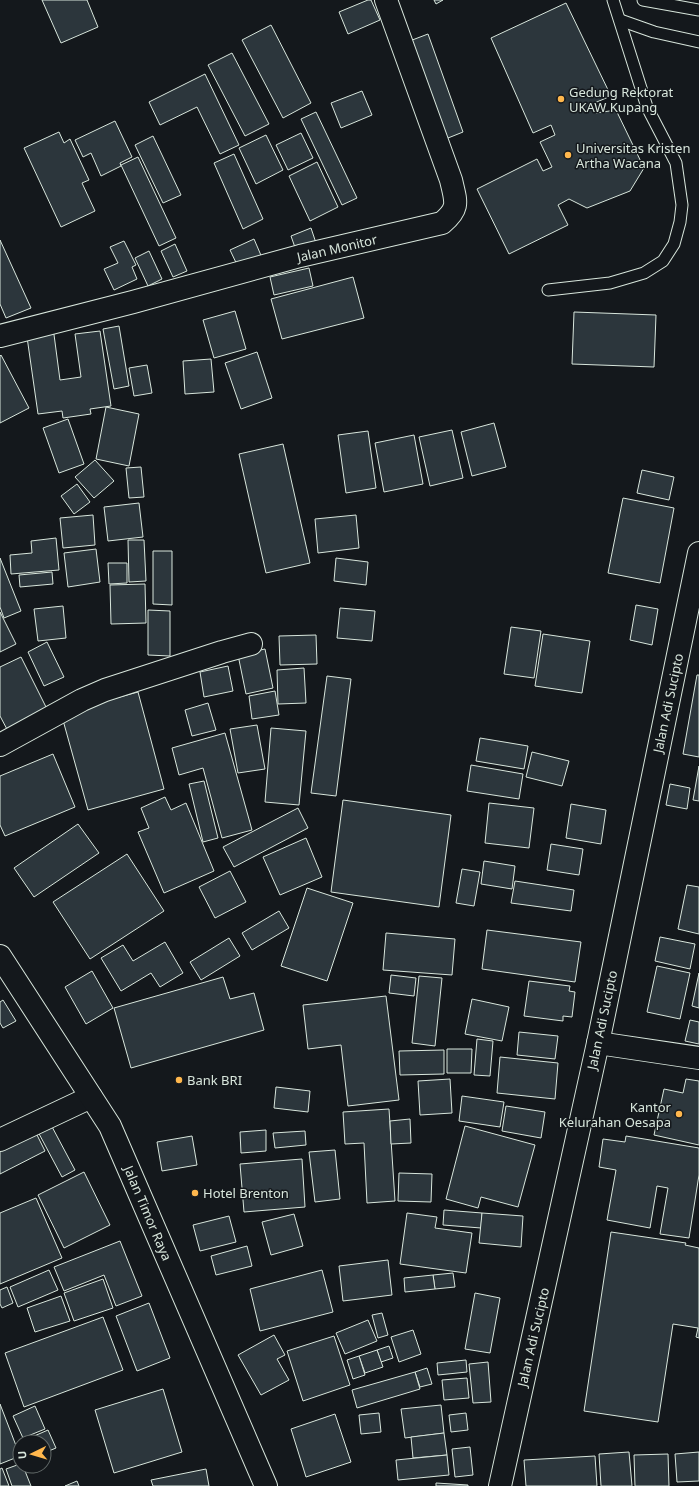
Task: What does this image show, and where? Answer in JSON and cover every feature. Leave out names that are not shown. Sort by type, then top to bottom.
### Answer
[{"type":"main road","name":"Jalan Monitor","points":[[0,336],[133,302],[300,256],[442,223],[454,210],[455,199],[451,180],[386,0]]},
{"type":"main road","name":"Jalan Adi Sucipto","points":[[500,1486],[598,1043],[699,553]]},
{"type":"main road","points":[[0,745],[82,700],[105,690],[251,644]]},
{"type":"main road","name":"Jalan Timor Raya","points":[[0,956],[110,1126],[266,1486]]},
{"type":"main road","points":[[598,1043],[699,1058]]},
{"type":"main road","points":[[0,1140],[91,1097]]},
{"type":"lane","points":[[548,290],[610,283],[644,273],[663,261],[674,244],[680,222],[682,205],[676,163],[647,107],[613,0]]},
{"type":"lane","points":[[643,0],[699,10]]},
{"type":"lane","points":[[620,20],[654,32],[699,42]]},
{"type":"building","points":[[42,0],[87,0],[98,27],[61,43]]},
{"type":"building","points":[[371,0],[380,20],[348,34],[339,12]]},
{"type":"building","points":[[434,0],[443,0],[436,4]]},
{"type":"building","name":"Gedung Rektorat UKAW Kupang","points":[[566,3],[611,96],[592,104],[596,113],[616,110],[644,168],[630,191],[587,208],[569,199],[558,205],[568,225],[509,254],[477,189],[537,159],[543,171],[552,167],[540,142],[555,135],[551,125],[533,133],[491,38]]},
{"type":"building","points":[[271,25],[311,103],[283,118],[242,40]]},
{"type":"building","points":[[428,34],[463,132],[443,140],[407,42]]},
{"type":"building","points":[[232,53],[269,124],[245,136],[208,65]]},
{"type":"building","points":[[205,74],[239,145],[220,154],[197,107],[160,125],[149,102]]},
{"type":"building","points":[[362,91],[372,115],[341,128],[331,103]]},
{"type":"building","points":[[316,112],[357,198],[342,205],[301,119]]},
{"type":"building","points":[[115,121],[132,157],[120,163],[121,166],[101,176],[91,153],[83,157],[75,140]]},
{"type":"building","points":[[59,132],[64,143],[70,139],[89,180],[82,183],[95,211],[61,227],[24,148]]},
{"type":"building","points":[[301,133],[313,158],[288,170],[276,145]]},
{"type":"building","points":[[266,135],[283,170],[256,184],[239,148]]},
{"type":"building","points":[[153,136],[181,195],[163,203],[135,145]]},
{"type":"building","points":[[234,154],[263,219],[243,229],[214,163]]},
{"type":"building","points":[[138,157],[176,238],[159,246],[121,165]]},
{"type":"building","points":[[317,162],[338,207],[310,221],[289,176]]},
{"type":"building","points":[[311,228],[318,249],[298,256],[291,236]]},
{"type":"building","points":[[254,239],[263,260],[240,271],[230,250]]},
{"type":"building","points":[[0,240],[31,308],[6,318],[0,304]]},
{"type":"building","points":[[124,241],[136,265],[132,267],[137,279],[114,290],[104,269],[118,263],[110,247]]},
{"type":"building","points":[[175,244],[187,271],[173,277],[161,251]]},
{"type":"building","points":[[149,251],[162,279],[148,286],[135,258]]},
{"type":"building","points":[[309,268],[313,286],[274,295],[270,277]]},
{"type":"building","points":[[353,277],[364,318],[282,339],[271,299]]},
{"type":"building","points":[[235,311],[246,349],[214,358],[203,320]]},
{"type":"building","points":[[574,312],[656,315],[654,367],[572,364]]},
{"type":"building","points":[[119,326],[129,386],[114,389],[103,329]]},
{"type":"building","points":[[53,327],[60,380],[81,377],[75,334],[100,331],[111,406],[90,409],[91,414],[63,418],[62,411],[38,414],[26,330]]},
{"type":"building","points":[[257,352],[272,398],[241,409],[225,363]]},
{"type":"building","points":[[1,355],[29,408],[0,423],[0,356]]},
{"type":"building","points":[[211,359],[214,392],[185,394],[183,361]]},
{"type":"building","points":[[147,365],[152,393],[134,396],[129,368]]},
{"type":"building","points":[[106,407],[139,414],[129,466],[96,459]]},
{"type":"building","points":[[68,419],[84,464],[59,473],[43,428]]},
{"type":"building","points":[[494,423],[506,467],[472,476],[461,432]]},
{"type":"building","points":[[452,430],[463,478],[430,486],[419,437]]},
{"type":"building","points":[[368,431],[376,488],[346,493],[338,435]]},
{"type":"building","points":[[414,435],[423,484],[384,492],[375,443]]},
{"type":"building","points":[[283,444],[310,563],[266,573],[239,454]]},
{"type":"building","points":[[95,460],[114,481],[94,498],[75,477]]},
{"type":"building","points":[[141,467],[144,497],[129,498],[126,468]]},
{"type":"building","points":[[642,470],[674,477],[669,500],[637,493]]},
{"type":"building","points":[[77,484],[90,502],[74,514],[61,496]]},
{"type":"building","points":[[623,498],[674,508],[660,583],[608,573]]},
{"type":"building","points":[[139,503],[143,537],[108,541],[104,507]]},
{"type":"building","points":[[93,515],[95,545],[63,548],[60,518]]},
{"type":"building","points":[[356,515],[359,548],[318,553],[315,519]]},
{"type":"building","points":[[56,538],[59,570],[11,574],[10,555],[32,553],[31,541]]},
{"type":"building","points":[[128,540],[144,540],[146,581],[129,582]]},
{"type":"building","points":[[96,549],[100,582],[68,587],[64,553]]},
{"type":"building","points":[[153,551],[172,551],[172,605],[153,604]]},
{"type":"building","points":[[0,558],[21,611],[4,618],[0,607]]},
{"type":"building","points":[[336,558],[368,562],[366,585],[334,581]]},
{"type":"building","points":[[108,563],[127,563],[127,583],[109,584]]},
{"type":"building","points":[[52,572],[53,584],[20,587],[19,575]]},
{"type":"building","points":[[145,584],[146,623],[111,624],[110,585]]},
{"type":"building","points":[[636,605],[658,609],[652,645],[630,640]]},
{"type":"building","points":[[63,606],[66,638],[38,641],[34,609]]},
{"type":"building","points":[[340,608],[375,611],[372,641],[337,638]]},
{"type":"building","points":[[148,610],[170,611],[170,656],[148,655]]},
{"type":"building","points":[[0,612],[16,644],[0,652]]},
{"type":"building","points":[[511,627],[541,631],[534,678],[504,674]]},
{"type":"building","points":[[543,634],[590,641],[582,693],[535,686]]},
{"type":"building","points":[[316,635],[317,664],[280,665],[279,636]]},
{"type":"building","points":[[47,642],[64,677],[44,686],[28,652]]},
{"type":"building","points":[[265,649],[273,688],[246,694],[238,655]]},
{"type":"building","points":[[21,657],[49,713],[9,733],[0,716],[0,667]]},
{"type":"building","points":[[228,666],[233,691],[204,697],[200,672]]},
{"type":"building","points":[[304,668],[306,703],[278,704],[277,670]]},
{"type":"building","points":[[697,675],[699,675],[699,757],[683,754]]},
{"type":"building","points":[[327,676],[351,679],[336,796],[311,793]]},
{"type":"building","points":[[275,691],[279,715],[252,719],[249,696]]},
{"type":"building","points":[[138,692],[164,789],[88,810],[61,713]]},
{"type":"building","points":[[208,703],[216,730],[192,736],[185,710]]},
{"type":"building","points":[[257,725],[265,769],[238,773],[230,729]]},
{"type":"building","points":[[271,728],[306,731],[299,805],[265,802]]},
{"type":"building","points":[[225,733],[252,830],[222,838],[203,768],[179,775],[172,748]]},
{"type":"building","points":[[480,738],[528,746],[524,769],[476,761]]},
{"type":"building","points":[[532,752],[569,761],[562,786],[526,777]]},
{"type":"building","points":[[53,754],[75,807],[5,836],[0,825],[0,776]]},
{"type":"building","points":[[471,765],[523,774],[519,799],[467,791]]},
{"type":"building","points":[[699,766],[699,801],[693,800]]},
{"type":"building","points":[[204,781],[218,838],[203,842],[189,784]]},
{"type":"building","points":[[670,784],[690,788],[687,809],[666,805]]},
{"type":"building","points":[[165,797],[171,810],[186,803],[214,871],[164,893],[138,832],[149,828],[141,808]]},
{"type":"building","points":[[343,800],[451,815],[439,907],[331,892]]},
{"type":"building","points":[[489,803],[534,808],[529,848],[485,843]]},
{"type":"building","points":[[571,804],[606,810],[601,844],[566,838]]},
{"type":"building","points":[[298,808],[308,828],[234,867],[223,847]]},
{"type":"building","points":[[78,824],[99,853],[34,897],[14,868]]},
{"type":"building","points":[[306,838],[322,877],[280,895],[263,857]]},
{"type":"building","points":[[551,844],[583,849],[579,875],[547,870]]},
{"type":"building","points":[[127,854],[164,911],[90,959],[53,902]]},
{"type":"building","points":[[484,861],[515,866],[512,889],[481,884]]},
{"type":"building","points":[[462,869],[480,872],[474,906],[456,903]]},
{"type":"building","points":[[230,871],[246,902],[215,918],[199,887]]},
{"type":"building","points":[[515,881],[574,890],[571,911],[511,903]]},
{"type":"building","points":[[687,885],[699,887],[699,934],[678,929]]},
{"type":"building","points":[[307,888],[353,903],[327,981],[281,966]]},
{"type":"building","points":[[279,911],[289,928],[252,950],[242,933]]},
{"type":"building","points":[[487,930],[581,942],[575,982],[482,969]]},
{"type":"building","points":[[386,933],[455,939],[452,975],[383,970]]},
{"type":"building","points":[[660,937],[695,944],[690,969],[655,961]]},
{"type":"building","points":[[229,938],[240,956],[201,980],[190,962]]},
{"type":"building","points":[[165,942],[183,973],[160,987],[151,973],[121,991],[101,958],[123,945],[133,961]]},
{"type":"building","points":[[657,966],[690,973],[680,1019],[647,1012]]},
{"type":"building","points":[[92,971],[113,1008],[86,1024],[65,987]]},
{"type":"building","points":[[699,973],[699,1008],[692,1006]]},
{"type":"building","points":[[391,975],[416,978],[414,996],[389,993]]},
{"type":"building","points":[[419,976],[442,978],[435,1046],[412,1043]]},
{"type":"building","points":[[223,977],[230,999],[254,993],[264,1030],[131,1068],[114,1008]]},
{"type":"building","points":[[529,981],[570,986],[569,991],[575,992],[572,1017],[563,1016],[563,1021],[524,1016]]},
{"type":"building","points":[[386,996],[399,1100],[348,1106],[341,1045],[308,1049],[303,1005]]},
{"type":"building","points":[[472,999],[509,1007],[502,1041],[465,1034]]},
{"type":"building","points":[[3,1000],[16,1021],[3,1028],[0,1023],[0,1002]]},
{"type":"building","points":[[690,1020],[699,1022],[699,1044],[685,1041]]},
{"type":"building","points":[[519,1032],[558,1036],[555,1059],[517,1055]]},
{"type":"building","points":[[477,1039],[493,1041],[490,1076],[474,1075]]},
{"type":"building","points":[[447,1049],[472,1049],[471,1073],[447,1073]]},
{"type":"building","points":[[444,1050],[444,1074],[400,1075],[399,1051]]},
{"type":"building","points":[[500,1057],[558,1063],[555,1099],[497,1093]]},
{"type":"building","points":[[450,1079],[452,1113],[420,1115],[418,1081]]},
{"type":"building","name":"Kantor Kelurahan Oesapa","points":[[686,1079],[699,1081],[699,1145],[654,1135],[664,1089],[683,1093]]},
{"type":"building","points":[[276,1087],[310,1091],[308,1112],[274,1108]]},
{"type":"building","points":[[462,1096],[504,1102],[500,1127],[459,1121]]},
{"type":"building","points":[[506,1106],[545,1112],[541,1138],[502,1131]]},
{"type":"building","points":[[389,1109],[395,1201],[367,1203],[364,1143],[345,1144],[343,1112]]},
{"type":"building","points":[[410,1119],[411,1143],[391,1144],[390,1121]]},
{"type":"building","points":[[50,1123],[75,1170],[62,1177],[37,1130]]},
{"type":"building","points":[[465,1126],[535,1145],[518,1207],[481,1197],[478,1208],[446,1199]]},
{"type":"building","points":[[266,1130],[266,1151],[241,1153],[240,1132]]},
{"type":"building","points":[[305,1131],[306,1145],[275,1148],[273,1133]]},
{"type":"building","points":[[36,1133],[45,1151],[0,1174],[0,1151]]},
{"type":"building","points":[[192,1136],[197,1165],[162,1171],[157,1142]]},
{"type":"building","points":[[626,1136],[699,1148],[699,1175],[689,1238],[660,1234],[668,1188],[657,1186],[650,1228],[607,1220],[616,1170],[599,1167],[603,1139],[625,1142]]},
{"type":"building","points":[[335,1150],[340,1199],[315,1202],[309,1152]]},
{"type":"building","points":[[302,1159],[305,1207],[244,1212],[240,1164]]},
{"type":"building","points":[[84,1172],[110,1225],[64,1248],[38,1195]]},
{"type":"building","points":[[399,1173],[432,1174],[431,1202],[398,1201]]},
{"type":"building","points":[[36,1198],[62,1258],[0,1284],[0,1213]]},
{"type":"building","points":[[444,1210],[482,1213],[481,1228],[443,1225]]},
{"type":"building","points":[[407,1213],[437,1217],[435,1228],[472,1233],[466,1273],[400,1264]]},
{"type":"building","points":[[482,1213],[523,1216],[521,1247],[479,1243]]},
{"type":"building","points":[[294,1214],[303,1246],[271,1255],[262,1222]]},
{"type":"building","points":[[229,1216],[236,1242],[200,1251],[193,1225]]},
{"type":"building","points":[[611,1232],[686,1243],[685,1245],[699,1248],[699,1338],[696,1337],[698,1328],[673,1324],[658,1422],[584,1411]]},
{"type":"building","points":[[120,1241],[142,1296],[116,1306],[104,1275],[64,1291],[54,1267]]},
{"type":"building","points":[[247,1246],[252,1266],[216,1275],[211,1256]]},
{"type":"building","points":[[388,1260],[392,1295],[343,1301],[339,1266]]},
{"type":"building","points":[[49,1270],[58,1290],[18,1307],[10,1287]]},
{"type":"building","points":[[322,1270],[333,1312],[260,1331],[250,1289]]},
{"type":"building","points":[[453,1273],[455,1287],[435,1289],[433,1275]]},
{"type":"building","points":[[433,1275],[435,1289],[405,1292],[404,1278]]},
{"type":"building","points":[[103,1279],[113,1308],[74,1321],[64,1293]]},
{"type":"building","points":[[7,1287],[13,1303],[2,1308],[0,1304],[0,1290]]},
{"type":"building","points":[[475,1293],[500,1298],[490,1353],[465,1349]]},
{"type":"building","points":[[61,1296],[70,1321],[35,1332],[27,1308]]},
{"type":"building","points":[[149,1303],[170,1358],[137,1371],[116,1316]]},
{"type":"building","points":[[382,1313],[388,1335],[378,1338],[372,1315]]},
{"type":"building","points":[[103,1317],[123,1370],[24,1407],[5,1353]]},
{"type":"building","points":[[368,1320],[377,1341],[345,1354],[336,1333]]},
{"type":"building","points":[[413,1330],[421,1354],[399,1362],[391,1337]]},
{"type":"building","points":[[274,1335],[285,1355],[277,1359],[289,1380],[261,1395],[238,1355]]},
{"type":"building","points":[[334,1336],[350,1385],[303,1401],[287,1351]]},
{"type":"building","points":[[389,1346],[393,1358],[381,1362],[377,1350]]},
{"type":"building","points":[[377,1350],[383,1367],[365,1373],[359,1356]]},
{"type":"building","points":[[359,1356],[365,1375],[353,1379],[347,1360]]},
{"type":"building","points":[[466,1360],[467,1372],[438,1375],[437,1363]]},
{"type":"building","points":[[488,1362],[491,1402],[473,1403],[469,1364]]},
{"type":"building","points":[[427,1368],[432,1384],[420,1387],[415,1372]]},
{"type":"building","points":[[415,1372],[420,1389],[357,1408],[352,1390]]},
{"type":"building","points":[[467,1378],[469,1398],[444,1400],[442,1380]]},
{"type":"building","points":[[163,1389],[182,1452],[114,1473],[95,1410]]},
{"type":"building","points":[[0,1404],[12,1435],[12,1459],[0,1464]]},
{"type":"building","points":[[441,1405],[444,1433],[405,1438],[401,1409]]},
{"type":"building","points":[[35,1406],[45,1429],[33,1434],[21,1434],[13,1416]]},
{"type":"building","points":[[379,1413],[381,1432],[361,1434],[359,1415]]},
{"type":"building","points":[[466,1413],[468,1430],[451,1432],[449,1415]]},
{"type":"building","points":[[335,1414],[351,1462],[306,1477],[291,1429]]},
{"type":"building","points":[[48,1430],[50,1434],[39,1434]]},
{"type":"building","points":[[444,1433],[447,1455],[413,1458],[411,1437]]},
{"type":"building","points":[[52,1439],[56,1448],[52,1450]]},
{"type":"building","points":[[470,1447],[473,1475],[455,1477],[452,1449]]},
{"type":"building","points":[[629,1452],[632,1486],[601,1486],[599,1454]]},
{"type":"building","points":[[699,1452],[699,1481],[677,1482],[675,1454]]},
{"type":"building","points":[[668,1454],[669,1486],[635,1486],[634,1455]]},
{"type":"building","points":[[447,1455],[449,1475],[398,1480],[396,1460]]},
{"type":"building","points":[[595,1456],[597,1486],[526,1486],[524,1460]]},
{"type":"building","points":[[12,1467],[12,1474],[26,1474],[31,1486],[12,1486],[6,1469]]},
{"type":"building","points":[[2,1468],[9,1486],[0,1486],[0,1469]]},
{"type":"building","points":[[206,1469],[209,1486],[153,1486],[151,1480]]},
{"type":"building","points":[[77,1481],[79,1486],[65,1486]]},
{"type":"building","points":[[436,1483],[468,1485],[468,1486],[436,1486]]},
{"type":"place","name":"Gedung Rektorat UKAW Kupang","points":[[561,99]]},
{"type":"place","name":"Universitas Kristen Artha Wacana","points":[[568,155]]},
{"type":"place","name":"Bank BRI","points":[[179,1080]]},
{"type":"place","name":"Kantor Kelurahan Oesapa","points":[[679,1114]]},
{"type":"place","name":"Hotel Brenton","points":[[195,1193]]}]
